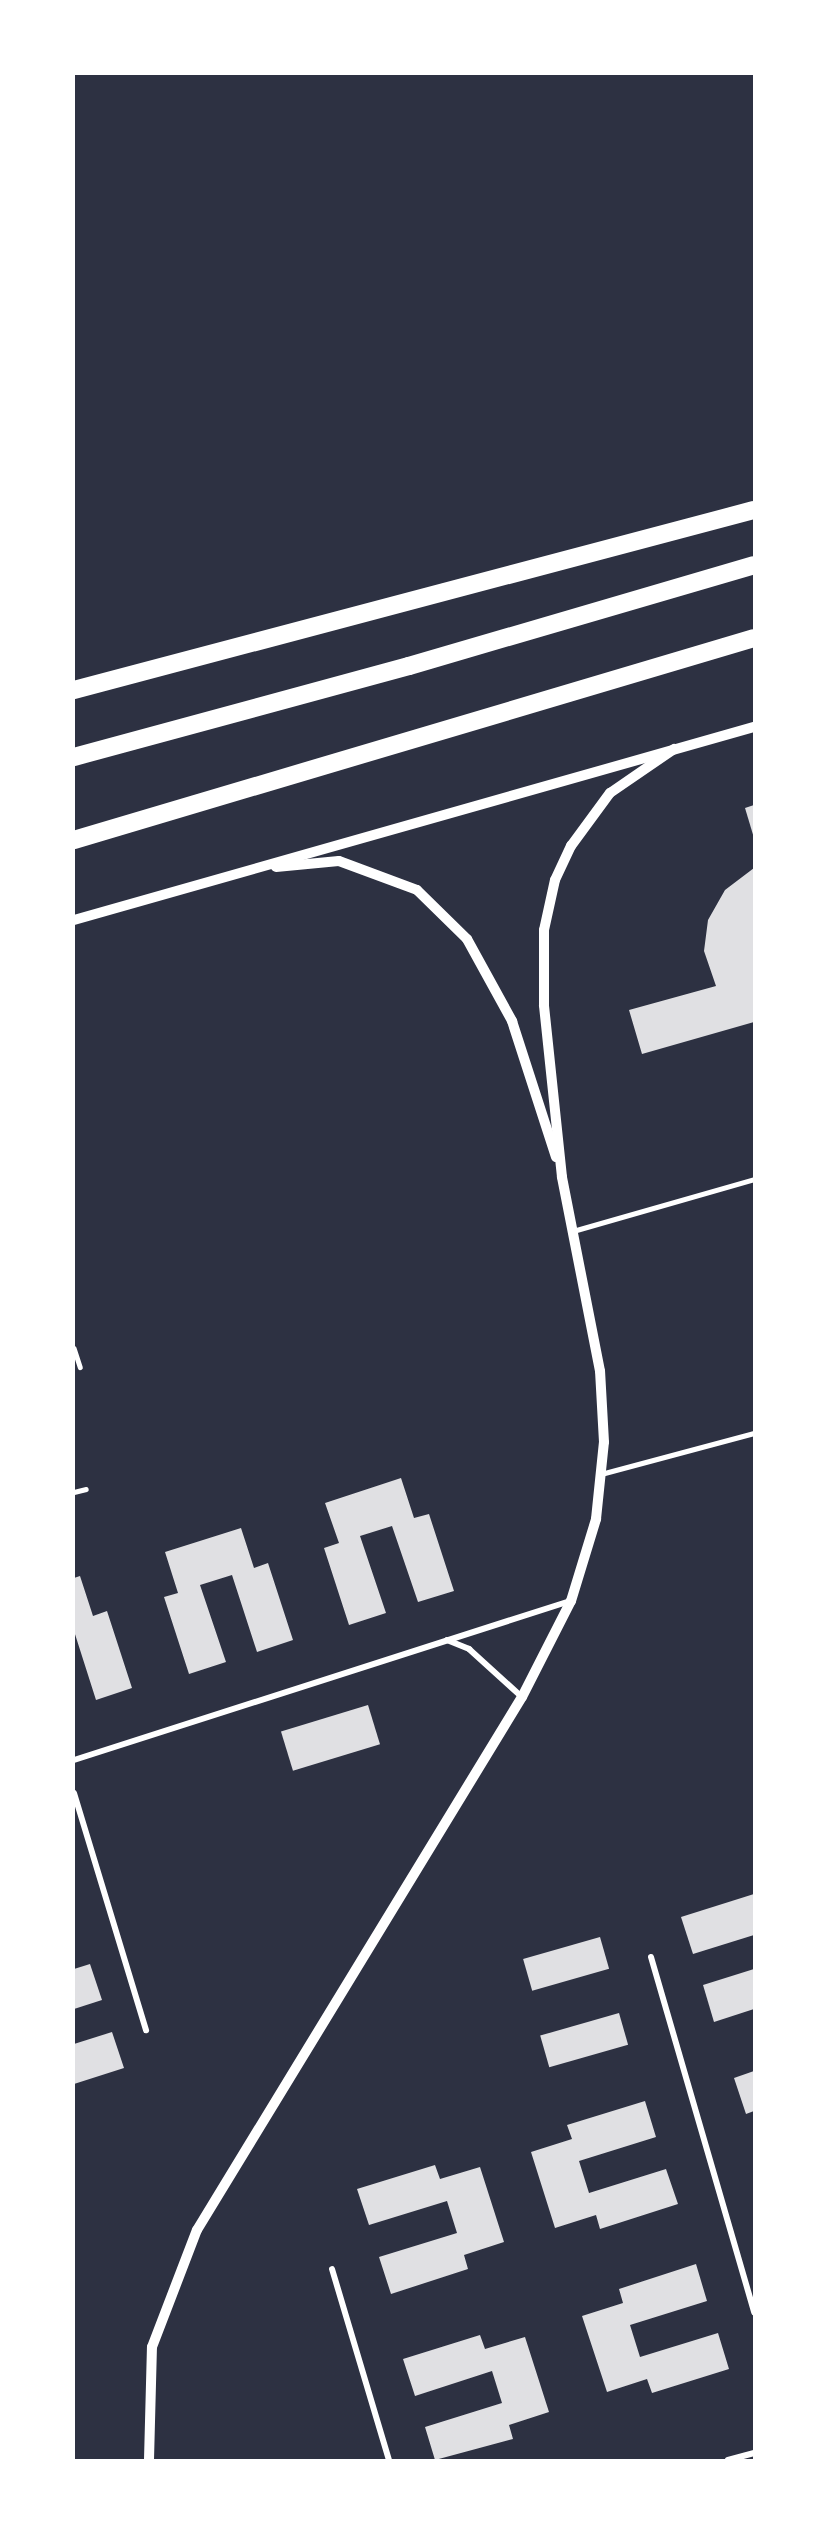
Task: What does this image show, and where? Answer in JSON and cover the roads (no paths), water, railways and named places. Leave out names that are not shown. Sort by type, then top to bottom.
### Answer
[{"type":"highway","points":[[74,690],[754,510]]},
{"type":"highway","points":[[74,757],[409,666],[754,565]]},
{"type":"highway","points":[[74,840],[754,638]]},
{"type":"street","points":[[74,920],[754,727]]},
{"type":"street","points":[[149,2460],[152,2347],[196,2230],[522,1697],[571,1601],[596,1519],[604,1442],[600,1371],[562,1178],[544,1005],[544,930],[555,880],[571,846],[610,793],[674,749]]},
{"type":"street","points":[[249,870],[339,861],[417,890],[468,939],[512,1021],[562,1178]]},
{"type":"street","points":[[74,1760],[571,1601]]},
{"type":"street","points":[[446,1640],[469,1649],[522,1697]]},
{"type":"street","points":[[74,1793],[146,2030]]},
{"type":"street","points":[[651,1957],[754,2312]]},
{"type":"street","points":[[332,2269],[389,2460]]},
{"type":"street","points":[[728,2460],[754,2453]]},
{"type":"lane","points":[[573,1231],[754,1179]]},
{"type":"lane","points":[[74,1348],[80,1367]]},
{"type":"lane","points":[[601,1474],[754,1433]]},
{"type":"lane","points":[[74,1492],[86,1489]]}]
